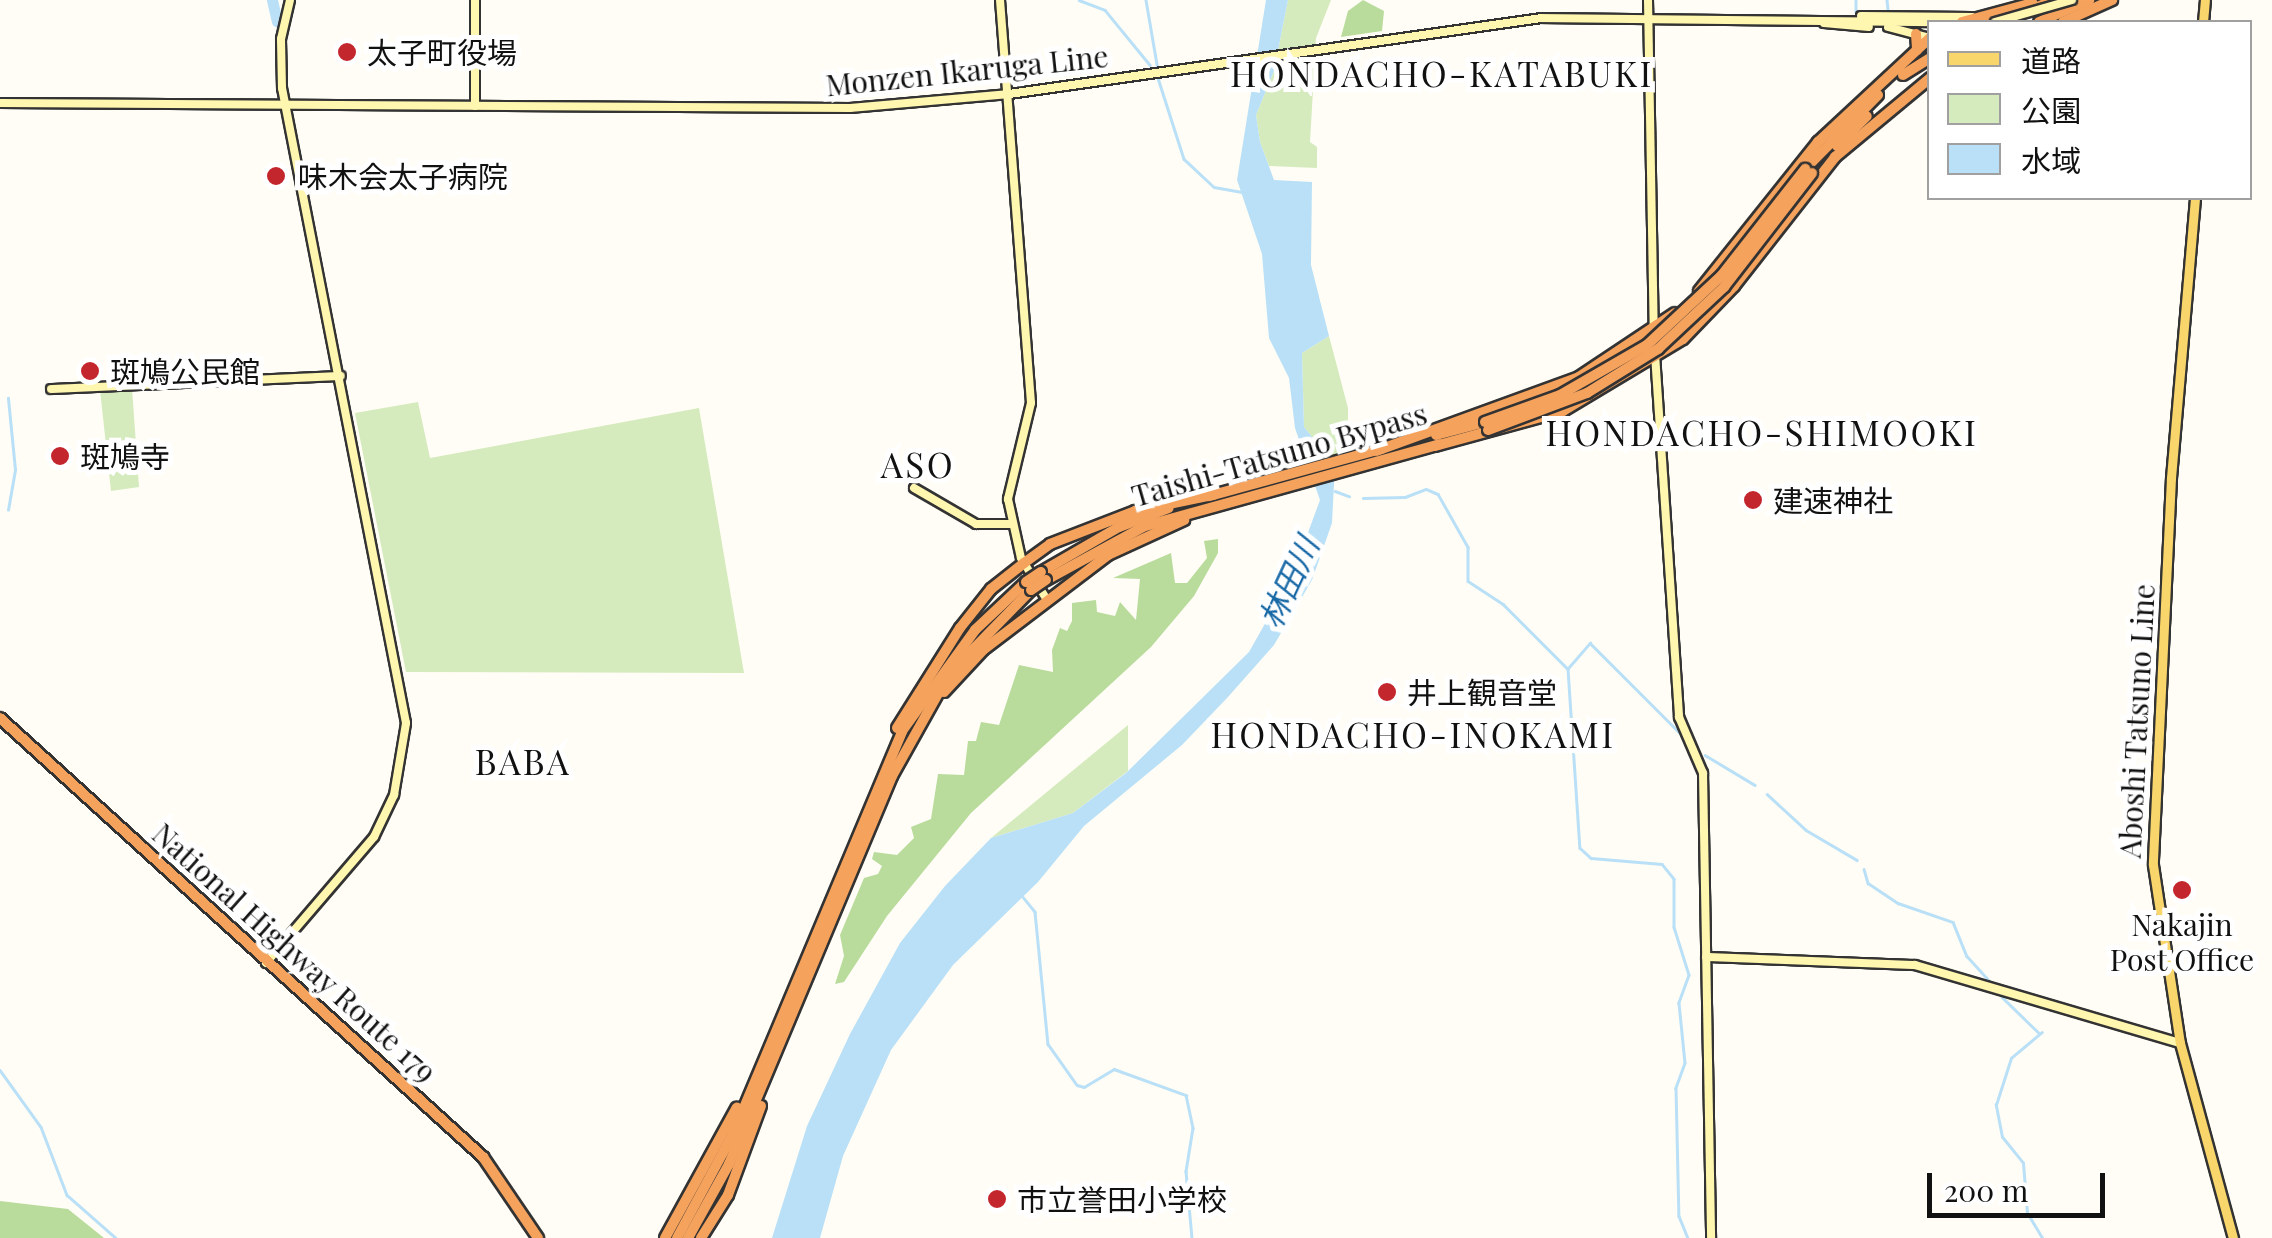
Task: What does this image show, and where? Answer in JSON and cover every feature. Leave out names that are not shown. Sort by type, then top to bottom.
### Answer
[{"type":"highway","points":[[2002,20],[2054,0]]},
{"type":"highway","points":[[2044,20],[2089,0]]},
{"type":"highway","points":[[2067,20],[2112,0]]},
{"type":"highway","points":[[2001,20],[2036,1]]},
{"type":"highway","points":[[1973,20],[2036,1]]},
{"type":"highway","points":[[1916,34],[1917,50]]},
{"type":"highway","points":[[1486,425],[1601,394],[1655,360],[1708,316],[1768,244],[1806,173],[1927,41]]},
{"type":"highway","name":"Taishi-Tatsuno Bypass","points":[[1043,576],[1144,526],[1248,490],[1435,446],[1580,386],[1658,337],[1722,275],[1843,124],[1927,60]]},
{"type":"highway","points":[[1486,425],[1654,330],[1716,272],[1762,212],[1927,79]]},
{"type":"highway","name":"Taishi-Tatsuno Bypass","points":[[1806,173],[1875,108],[1927,79]]},
{"type":"highway","points":[[1762,212],[1768,244]]},
{"type":"highway","points":[[1716,272],[1746,271]]},
{"type":"highway","name":"Taishi-Tatsuno Bypass","points":[[1356,462],[1376,451],[1486,425]]},
{"type":"highway","points":[[929,706],[983,650],[1108,555],[1248,490]]},
{"type":"highway","name":"Taishi-Tatsuno Bypass","points":[[677,1238],[702,1207],[875,789],[933,682],[1029,586],[1119,527],[1213,494],[1248,490]]},
{"type":"highway","points":[[875,789],[922,682],[991,590],[1050,544],[1135,512],[1213,494]]},
{"type":"highway","name":"Taishi-Tatsuno Bypass","points":[[688,1238],[789,1024],[892,776],[929,706],[976,640],[1029,586]]},
{"type":"highway","name":"National Highway Route 179","points":[[0,718],[483,1157],[538,1238]]},
{"type":"highway","points":[[701,1238],[746,1152],[789,1024]]},
{"type":"highway","points":[[666,1238],[753,1084]]},
{"type":"main road","points":[[266,963],[374,837],[394,795],[405,747],[402,680],[279,60],[290,0]]},
{"type":"main road","points":[[474,0],[475,106]]},
{"type":"main road","points":[[1000,0],[1030,402],[1010,475],[1010,524],[1024,563],[1047,600]]},
{"type":"main road","points":[[1648,0],[1655,360],[1679,717],[1703,773],[1711,1238]]},
{"type":"main road","points":[[2004,20],[2072,0]]},
{"type":"main road","name":"Monzen Ikaruga Line","points":[[0,103],[850,108],[1008,94],[1542,18],[1648,15],[1927,22]]},
{"type":"main road","points":[[1800,18],[1927,37]]},
{"type":"main road","points":[[1821,18],[1973,20]]},
{"type":"main road","name":"Aboshi Tatsuno Line","points":[[2194,200],[2171,478],[2153,865],[2180,1043],[2233,1238]]},
{"type":"main road","points":[[51,388],[341,376]]},
{"type":"main road","points":[[914,488],[976,524],[1010,524]]},
{"type":"main road","points":[[1706,957],[1914,964],[2180,1043]]},
{"type":"green space","points":[[1288,0],[1331,0],[1316,38],[1310,142],[1317,147],[1317,168],[1269,166],[1260,142],[1256,115],[1274,71]]},
{"type":"green space","points":[[1363,0],[1384,11],[1382,31],[1341,37],[1348,11]]},
{"type":"green space","points":[[1329,336],[1348,408],[1348,462],[1335,465],[1304,427],[1302,353]]},
{"type":"green space","points":[[132,388],[139,487],[111,491],[100,390]]},
{"type":"green space","points":[[418,402],[430,458],[699,408],[744,673],[406,672],[355,413]]},
{"type":"green space","points":[[1218,539],[1218,553],[1194,596],[1151,647],[971,813],[887,916],[844,982],[835,984],[844,956],[840,935],[864,878],[878,874],[882,866],[872,859],[874,852],[897,855],[914,838],[911,827],[931,819],[938,774],[964,775],[968,741],[976,741],[981,722],[999,725],[1019,665],[1053,672],[1052,650],[1060,628],[1067,631],[1072,621],[1072,603],[1096,600],[1097,612],[1115,616],[1120,602],[1136,620],[1140,579],[1113,578],[1171,553],[1175,583],[1187,583],[1207,558],[1204,541]]},
{"type":"green space","points":[[1128,725],[1128,771],[1073,813],[991,838]]},
{"type":"green space","points":[[0,1201],[68,1209],[104,1238],[0,1238]]},
{"type":"water","points":[[1266,0],[1288,0],[1274,71],[1256,115],[1260,142],[1274,180],[1312,182],[1311,265],[1329,336],[1302,353],[1304,427],[1335,465],[1332,523],[1312,580],[1274,645],[1228,697],[1182,745],[1084,826],[1038,882],[953,965],[891,1050],[843,1156],[820,1238],[772,1238],[807,1126],[850,1034],[900,943],[945,886],[991,838],[1073,813],[1126,773],[1249,652],[1292,576],[1320,500],[1295,428],[1289,378],[1269,338],[1262,254],[1237,180]]},
{"type":"waterway","points":[[272,0],[277,21]]},
{"type":"waterway","points":[[1079,0],[1105,10],[1150,65]]},
{"type":"waterway","points":[[1146,0],[1158,70]]},
{"type":"waterway","points":[[1856,0],[1856,12]]},
{"type":"waterway","points":[[1887,0],[1888,10]]},
{"type":"waterway","points":[[1158,78],[1184,159],[1214,187],[1242,192]]},
{"type":"waterway","points":[[8,398],[15,470],[8,510]]},
{"type":"waterway","points":[[1363,498],[1405,497],[1426,489],[1438,494],[1468,547],[1468,581],[1503,604],[1568,669],[1580,848],[1591,858],[1662,864],[1674,879],[1674,927],[1689,975],[1679,1003],[1685,1063],[1676,1088],[1679,1216],[1688,1238]]},
{"type":"waterway","points":[[1335,491],[1349,496]]},
{"type":"waterway","points":[[1569,667],[1590,643],[1685,738]]},
{"type":"waterway","points":[[1705,755],[1755,785]]},
{"type":"waterway","points":[[1767,794],[1806,830],[1857,860]]},
{"type":"waterway","points":[[1864,869],[1868,883],[1898,903],[1953,922],[1967,956],[1991,983]]},
{"type":"waterway","points":[[1023,897],[1035,912],[1048,1044],[1077,1085],[1084,1087],[1114,1069],[1186,1095],[1193,1128],[1186,1171],[1192,1238]]},
{"type":"waterway","points":[[2002,997],[2039,1033]]},
{"type":"waterway","points":[[2042,1032],[2011,1058],[1996,1105],[2002,1137],[2023,1163],[2027,1213],[2042,1238]]},
{"type":"waterway","points":[[0,1070],[41,1127],[67,1195],[116,1238]]},
{"type":"place","name":"太子町役場","points":[[347,52]]},
{"type":"place","name":"味木会太子病院","points":[[276,176]]},
{"type":"place","name":"斑鳩公民館","points":[[90,371]]},
{"type":"place","name":"斑鳩寺","points":[[60,456]]},
{"type":"place","name":"建速神社","points":[[1753,500]]},
{"type":"place","name":"井上観音堂","points":[[1387,692]]},
{"type":"place","name":"Nakajin Post Office","points":[[2182,890]]},
{"type":"place","name":"市立誉田小学校","points":[[997,1199]]},
{"type":"district","name":"HONDACHO-KATABUKI","points":[[1442,73]]},
{"type":"district","name":"HONDACHO-SHIMOOKI","points":[[1762,432]]},
{"type":"district","name":"ASO","points":[[918,464]]},
{"type":"district","name":"HONDACHO-INOKAMI","points":[[1413,734]]},
{"type":"district","name":"BABA","points":[[523,761]]},
{"type":"water label","name":"林田川","points":[[1288,582]]}]
